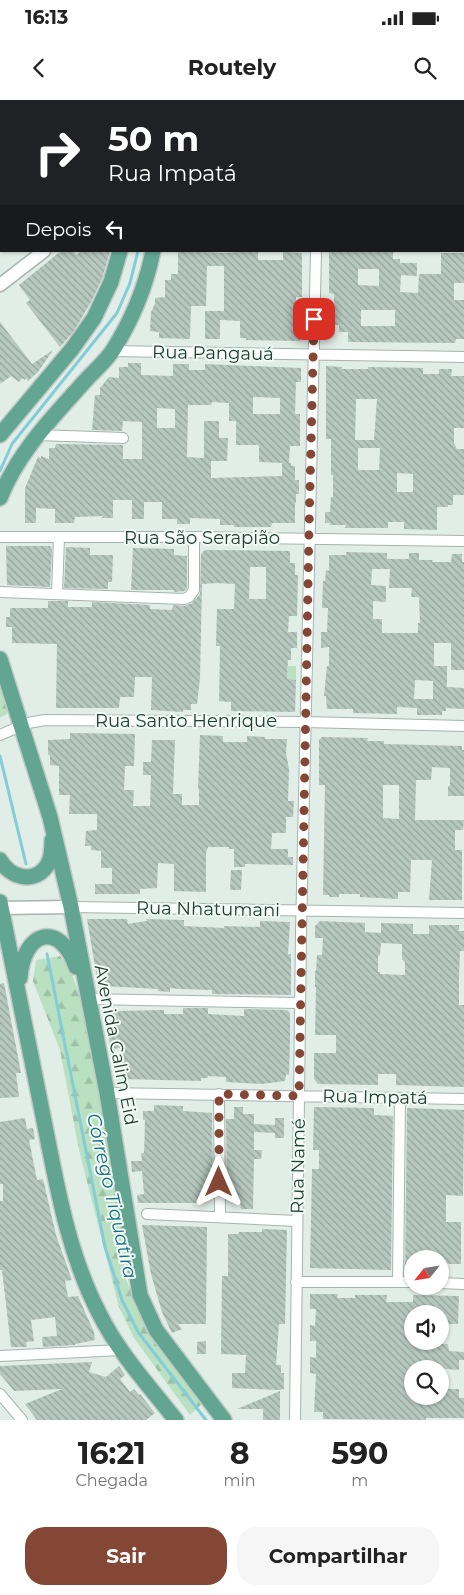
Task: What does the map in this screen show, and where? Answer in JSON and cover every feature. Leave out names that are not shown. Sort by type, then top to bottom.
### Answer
[{"type":"main road","points":[[0,435],[72,348],[94,318],[111,282],[120,252]]},
{"type":"main road","points":[[0,498],[7,480],[37,435],[112,351],[142,292],[153,252]]},
{"type":"main road","name":"Avenida Calim Eid","points":[[0,659],[16,728],[50,817],[71,907],[107,1093],[140,1295],[156,1330],[224,1420]]},
{"type":"main road","points":[[0,860],[10,872],[21,877],[32,876],[43,870],[48,863],[52,850],[50,817]]},
{"type":"main road","points":[[0,906],[20,996],[57,1184],[72,1247],[83,1278],[99,1313],[120,1350],[176,1420]]},
{"type":"main road","points":[[20,996],[21,968],[24,954],[35,941],[47,938],[58,940],[67,948],[73,958],[88,999]]},
{"type":"street","points":[[0,285],[43,252]]},
{"type":"street","name":"Rua Namé","points":[[295,1420],[305,722],[316,252]]},
{"type":"street","name":"Rua Pangauá","points":[[112,351],[464,357]]},
{"type":"street","points":[[37,435],[123,438]]},
{"type":"street","name":"Rua São Serapião","points":[[0,537],[464,541]]},
{"type":"street","points":[[57,594],[59,537]]},
{"type":"street","points":[[0,592],[184,599],[190,597],[194,590],[194,538]]},
{"type":"street","name":"Rua Santo Henrique","points":[[0,735],[44,720],[305,722],[464,726]]},
{"type":"street","points":[[0,906],[71,907]]},
{"type":"street","name":"Rua Nhatumani","points":[[71,907],[464,913]]},
{"type":"street","points":[[88,999],[300,1003]]},
{"type":"street","name":"Rua Impatá","points":[[107,1093],[464,1099]]},
{"type":"street","points":[[219,1094],[220,1217]]},
{"type":"street","points":[[398,1282],[400,1098]]},
{"type":"street","points":[[147,1214],[297,1221]]},
{"type":"street","points":[[296,1282],[404,1282]]},
{"type":"street","points":[[449,1283],[464,1284]]},
{"type":"street","points":[[0,1356],[120,1350]]},
{"type":"street","points":[[0,1394],[22,1420]]},
{"type":"green space","points":[[288,666],[296,666],[296,680],[287,679]]},
{"type":"green space","points":[[0,670],[8,695],[7,714],[0,718]]},
{"type":"green space","points":[[60,956],[71,971],[78,991],[110,1136],[126,1279],[140,1314],[162,1349],[204,1402],[190,1415],[134,1338],[119,1307],[79,1150],[60,1050],[33,981],[36,960]]},
{"type":"building","points":[[60,252],[74,252],[77,255],[79,252],[110,252],[102,279],[91,302],[74,331],[60,347],[26,303],[30,300],[19,285]]},
{"type":"building","points":[[178,252],[258,252],[258,260],[283,260],[283,252],[302,253],[302,297],[296,297],[296,325],[300,325],[300,341],[246,340],[246,338],[240,338],[240,321],[220,320],[220,339],[205,339],[205,311],[224,311],[224,266],[207,266],[206,306],[191,306],[190,339],[159,338],[159,332],[150,331],[151,312],[155,304],[155,298],[165,297],[165,280],[171,280],[171,274],[178,274]]},
{"type":"building","points":[[329,252],[393,252],[393,259],[400,259],[400,263],[417,263],[417,276],[401,275],[400,292],[418,293],[419,274],[441,274],[441,253],[464,253],[464,283],[454,283],[454,300],[464,300],[464,339],[456,339],[455,343],[348,342],[348,332],[339,332],[339,325],[335,325],[334,294],[329,293]],"holes":[[[358,269],[379,269],[379,286],[358,285]],[[361,310],[395,310],[395,326],[361,326]]]},
{"type":"building","points":[[0,322],[32,364],[53,350],[38,372],[28,381],[26,378],[25,380],[22,378],[19,382],[11,376],[0,384]]},
{"type":"building","points":[[128,363],[141,363],[141,375],[173,376],[173,364],[189,364],[189,370],[205,370],[205,364],[301,368],[301,382],[296,382],[295,414],[300,414],[300,446],[290,446],[289,463],[291,463],[291,466],[295,466],[295,480],[299,480],[299,494],[296,494],[295,503],[295,523],[272,523],[271,527],[234,527],[234,525],[220,525],[220,519],[190,518],[190,524],[177,524],[177,519],[162,519],[162,502],[144,502],[144,519],[132,519],[132,500],[113,500],[113,518],[102,518],[103,516],[75,517],[74,523],[55,523],[55,509],[36,508],[36,523],[25,523],[25,488],[38,457],[41,458],[41,456],[49,459],[49,448],[55,448],[56,444],[123,445],[123,459],[142,459],[142,422],[123,421],[122,431],[92,430],[95,395],[100,395],[100,388],[109,377],[119,378],[119,367],[128,367]],"holes":[[[253,397],[280,398],[280,414],[253,414]],[[212,402],[229,403],[229,421],[236,421],[236,445],[259,445],[259,462],[284,463],[282,463],[282,476],[211,478],[211,461],[227,461],[228,438],[219,438],[219,421],[204,421],[204,458],[187,457],[188,405],[211,405]],[[157,408],[175,409],[175,428],[157,428]]]},
{"type":"building","points":[[326,366],[342,367],[342,369],[368,369],[368,367],[423,368],[423,374],[439,374],[439,369],[452,369],[451,376],[464,376],[464,428],[454,428],[454,443],[457,449],[464,449],[464,495],[453,495],[453,505],[437,507],[437,530],[404,529],[404,522],[388,522],[388,528],[345,528],[346,525],[330,525],[330,523],[325,523],[325,512],[330,512],[331,497],[333,497],[331,439],[326,439]],"holes":[[[356,399],[377,399],[374,440],[355,440]],[[358,448],[380,448],[379,470],[358,470]],[[397,473],[413,474],[413,492],[397,492]]]},
{"type":"building","points":[[6,546],[50,546],[52,550],[50,587],[7,585]]},
{"type":"building","points":[[66,547],[90,548],[90,555],[113,555],[112,582],[108,582],[108,589],[64,588]]},
{"type":"building","points":[[133,548],[174,549],[174,555],[187,556],[187,588],[185,591],[131,590]]},
{"type":"building","points":[[205,550],[290,551],[290,563],[295,563],[295,575],[298,575],[297,616],[289,616],[288,632],[297,632],[297,648],[291,648],[291,660],[288,660],[287,679],[296,680],[295,712],[231,711],[231,702],[219,701],[220,646],[216,646],[217,609],[234,609],[235,584],[217,583],[202,584],[200,678],[197,704],[191,704],[191,710],[183,710],[183,712],[151,710],[152,677],[135,677],[134,697],[120,697],[119,708],[56,708],[57,644],[12,643],[12,627],[6,627],[6,617],[10,617],[10,608],[48,608],[48,601],[68,601],[68,607],[92,607],[92,602],[150,605],[150,609],[172,610],[173,605],[184,606],[192,603],[200,594],[201,554]],"holes":[[[250,567],[266,567],[266,599],[249,599]]]},
{"type":"building","points":[[346,552],[387,553],[387,559],[409,559],[409,553],[419,553],[419,560],[451,562],[452,554],[462,554],[462,562],[464,562],[464,670],[451,670],[451,643],[434,643],[434,666],[447,666],[447,687],[464,688],[464,709],[446,708],[446,711],[442,711],[442,715],[417,715],[417,708],[397,707],[397,714],[353,713],[353,709],[327,709],[326,696],[324,696],[327,666],[329,666],[329,647],[321,648],[321,632],[327,632],[328,608],[322,608],[323,581],[325,581],[326,570],[329,571],[329,555],[346,555]],"holes":[[[372,569],[390,569],[389,588],[412,588],[411,597],[419,597],[420,623],[418,623],[418,633],[382,633],[382,619],[373,619],[373,601],[386,602],[386,586],[371,585]],[[415,680],[433,681],[433,699],[414,699]]]},
{"type":"building","points":[[70,733],[135,734],[134,766],[125,766],[124,790],[134,790],[133,806],[150,806],[151,775],[143,775],[143,762],[151,762],[152,740],[175,740],[173,794],[182,794],[182,805],[199,805],[200,735],[223,736],[223,742],[247,742],[247,736],[265,737],[265,739],[287,739],[286,753],[289,769],[288,801],[294,801],[293,817],[286,817],[286,833],[272,833],[271,849],[288,849],[288,857],[293,857],[293,865],[245,864],[245,867],[234,867],[234,849],[229,849],[229,847],[208,847],[206,853],[206,892],[174,891],[174,864],[158,863],[157,888],[140,889],[140,894],[95,894],[95,884],[112,884],[112,868],[101,868],[101,851],[91,850],[91,846],[85,846],[86,831],[97,830],[97,814],[69,814],[70,795],[59,795],[59,766],[50,765],[50,756],[48,754],[48,740],[70,739]]},
{"type":"building","points":[[322,737],[368,738],[367,741],[384,741],[384,744],[462,746],[462,750],[464,750],[464,796],[448,796],[450,768],[432,767],[431,780],[416,780],[415,820],[464,820],[463,830],[455,830],[455,850],[462,850],[462,900],[429,900],[432,860],[411,860],[410,892],[398,892],[398,899],[360,897],[360,894],[339,894],[339,897],[323,895],[325,785],[319,785],[319,740]],"holes":[[[383,785],[399,785],[399,819],[383,818]]]},
{"type":"building","points":[[231,870],[242,870],[241,890],[230,890]]},
{"type":"building","points":[[87,919],[127,919],[128,924],[147,921],[146,919],[184,920],[184,926],[224,928],[224,926],[260,927],[260,921],[290,922],[288,954],[291,954],[291,995],[212,994],[212,990],[170,988],[170,992],[158,991],[158,989],[98,984]]},
{"type":"building","points":[[320,921],[365,923],[365,932],[381,933],[381,923],[413,924],[413,934],[429,934],[429,925],[459,925],[459,931],[464,931],[464,951],[460,951],[459,1005],[464,1005],[464,1087],[396,1085],[396,1074],[378,1074],[378,1085],[318,1084],[314,1079],[314,1053],[336,1053],[336,1035],[315,1035],[315,971],[317,955],[322,955],[323,938],[315,938],[315,926]],"holes":[[[381,943],[402,944],[405,975],[380,974],[378,972],[378,956],[380,955]]]},
{"type":"building","points":[[4,983],[21,1073],[16,1073],[19,1097],[0,1098],[0,984]]},
{"type":"building","points":[[183,1008],[208,1008],[208,1014],[244,1016],[244,1009],[287,1010],[290,1013],[290,1040],[289,1075],[286,1074],[285,1081],[262,1084],[226,1082],[226,1077],[208,1076],[208,1078],[201,1078],[201,1081],[122,1079],[121,1048],[111,1049],[106,1023],[112,1023],[113,1013],[116,1013],[116,1011],[164,1010],[164,1014],[183,1014]]},
{"type":"building","points":[[154,1105],[183,1106],[183,1111],[212,1113],[213,1195],[207,1195],[206,1203],[138,1203],[137,1195],[144,1194],[142,1171],[132,1172],[131,1161],[142,1161],[141,1153],[144,1153],[145,1120],[143,1120],[143,1111],[154,1111]]},
{"type":"building","points":[[234,1107],[243,1107],[243,1114],[254,1114],[254,1124],[275,1125],[275,1118],[284,1118],[284,1138],[275,1138],[275,1133],[254,1132],[254,1150],[262,1150],[261,1159],[254,1159],[253,1209],[241,1209],[240,1203],[232,1203],[232,1195],[227,1195],[226,1119],[234,1119]]},
{"type":"building","points":[[314,1107],[374,1108],[374,1115],[393,1116],[391,1270],[310,1268],[312,1169],[319,1169],[319,1150],[313,1150]]},
{"type":"building","points":[[407,1108],[464,1110],[463,1196],[446,1195],[446,1222],[461,1222],[461,1264],[449,1264],[449,1250],[405,1250]]},
{"type":"building","points":[[25,1118],[27,1129],[33,1128],[35,1139],[29,1140],[37,1180],[43,1179],[56,1235],[72,1280],[65,1281],[68,1297],[78,1296],[94,1332],[95,1340],[75,1345],[43,1347],[42,1337],[57,1336],[55,1317],[31,1320],[34,1341],[26,1342],[27,1347],[11,1347],[2,1270],[0,1270],[0,1201],[3,1201],[3,1184],[0,1184],[0,1122]]},
{"type":"building","points":[[142,1225],[207,1227],[206,1324],[178,1324],[182,1329],[172,1333],[162,1312],[151,1274]]},
{"type":"building","points":[[262,1229],[287,1230],[285,1324],[279,1324],[276,1365],[281,1365],[281,1373],[284,1373],[284,1389],[280,1390],[232,1388],[232,1373],[245,1373],[246,1355],[221,1354],[222,1276],[228,1276],[228,1234],[262,1232]]},
{"type":"building","points":[[310,1294],[338,1294],[337,1298],[355,1298],[355,1295],[387,1295],[386,1302],[413,1302],[413,1295],[459,1296],[458,1324],[449,1324],[449,1305],[404,1305],[404,1350],[464,1352],[464,1360],[459,1360],[459,1370],[449,1369],[449,1360],[404,1360],[404,1405],[449,1405],[449,1389],[459,1389],[459,1398],[464,1398],[464,1418],[426,1418],[426,1420],[323,1419],[323,1412],[314,1412],[316,1374],[310,1373],[310,1357],[316,1358],[316,1341],[310,1341],[310,1325],[315,1326],[316,1309],[310,1309]]},
{"type":"building","points":[[206,1341],[206,1354],[197,1354],[197,1342]]},
{"type":"building","points":[[92,1362],[89,1372],[106,1377],[119,1366],[125,1375],[120,1379],[130,1392],[134,1389],[140,1394],[155,1413],[146,1420],[37,1420],[25,1404],[62,1389],[14,1391],[0,1374],[0,1366]]},
{"type":"building","points":[[280,1391],[280,1420],[263,1420],[263,1409],[237,1409]]},
{"type":"waterway","name":"Córrego Tiquatira","points":[[0,471],[12,444],[117,313],[130,283],[138,252]]},
{"type":"waterway","name":"Córrego Tiquatira","points":[[0,756],[26,864]]},
{"type":"waterway","name":"Córrego Tiquatira","points":[[47,954],[105,1247],[122,1300],[138,1332],[206,1420]]},
{"type":"route","points":[[219,1182],[219,1094],[299,1096],[314,319]]}]
